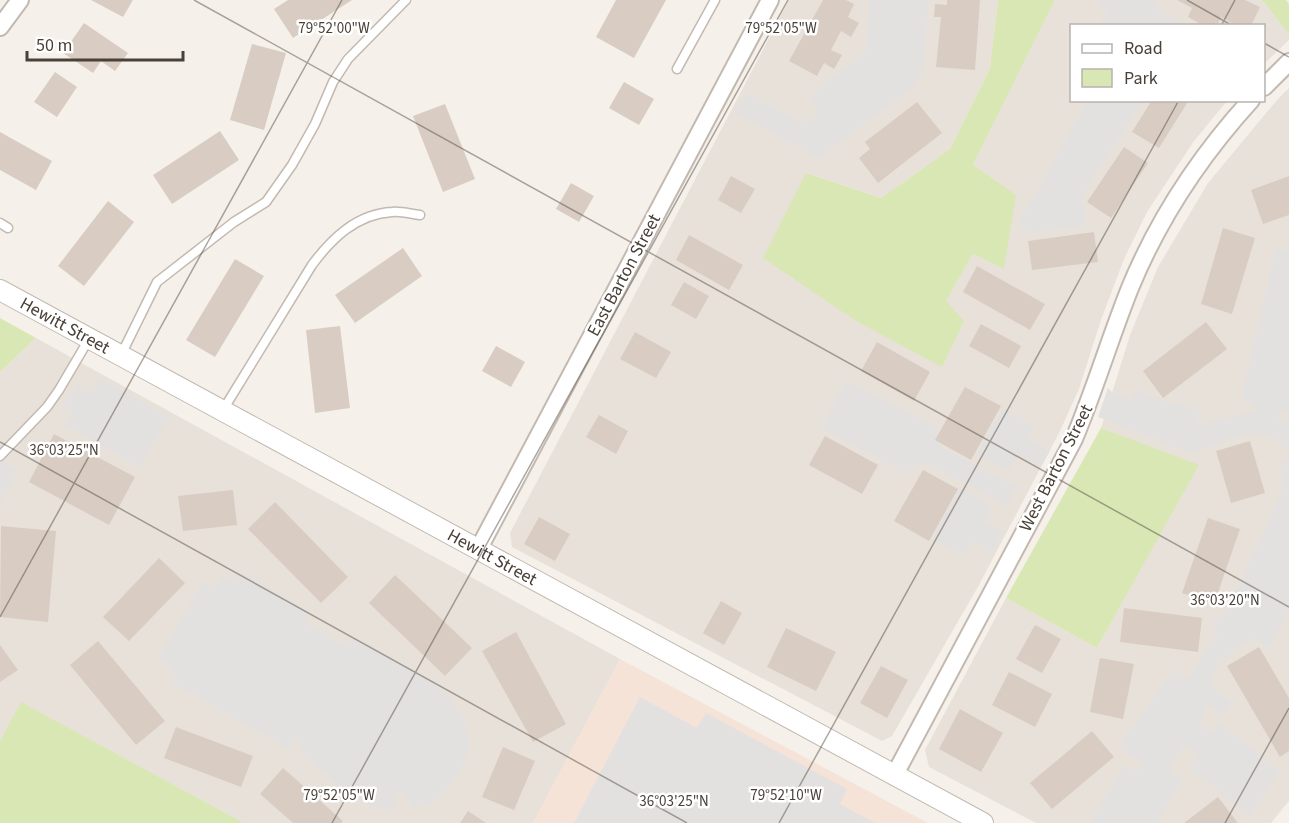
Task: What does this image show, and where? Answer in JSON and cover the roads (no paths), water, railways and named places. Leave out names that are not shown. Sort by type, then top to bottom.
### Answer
[{"type":"street","points":[[0,27],[20,0]]},
{"type":"street","name":"East Barton Street","points":[[478,550],[770,0]]},
{"type":"street","points":[[1265,85],[1289,62]]},
{"type":"street","name":"West Barton Street","points":[[894,776],[1074,439],[1131,286],[1158,229],[1188,181],[1249,102]]},
{"type":"street","name":"Hewitt Street","points":[[0,290],[983,823]]},
{"type":"lane","points":[[121,355],[157,282],[234,222],[266,202],[292,165],[315,124],[333,82],[348,59],[406,0]]},
{"type":"lane","points":[[677,69],[715,0]]},
{"type":"lane","points":[[222,411],[312,265],[340,233],[357,222],[378,213],[395,211],[420,215]]},
{"type":"lane","points":[[0,456],[47,407],[89,338]]}]
